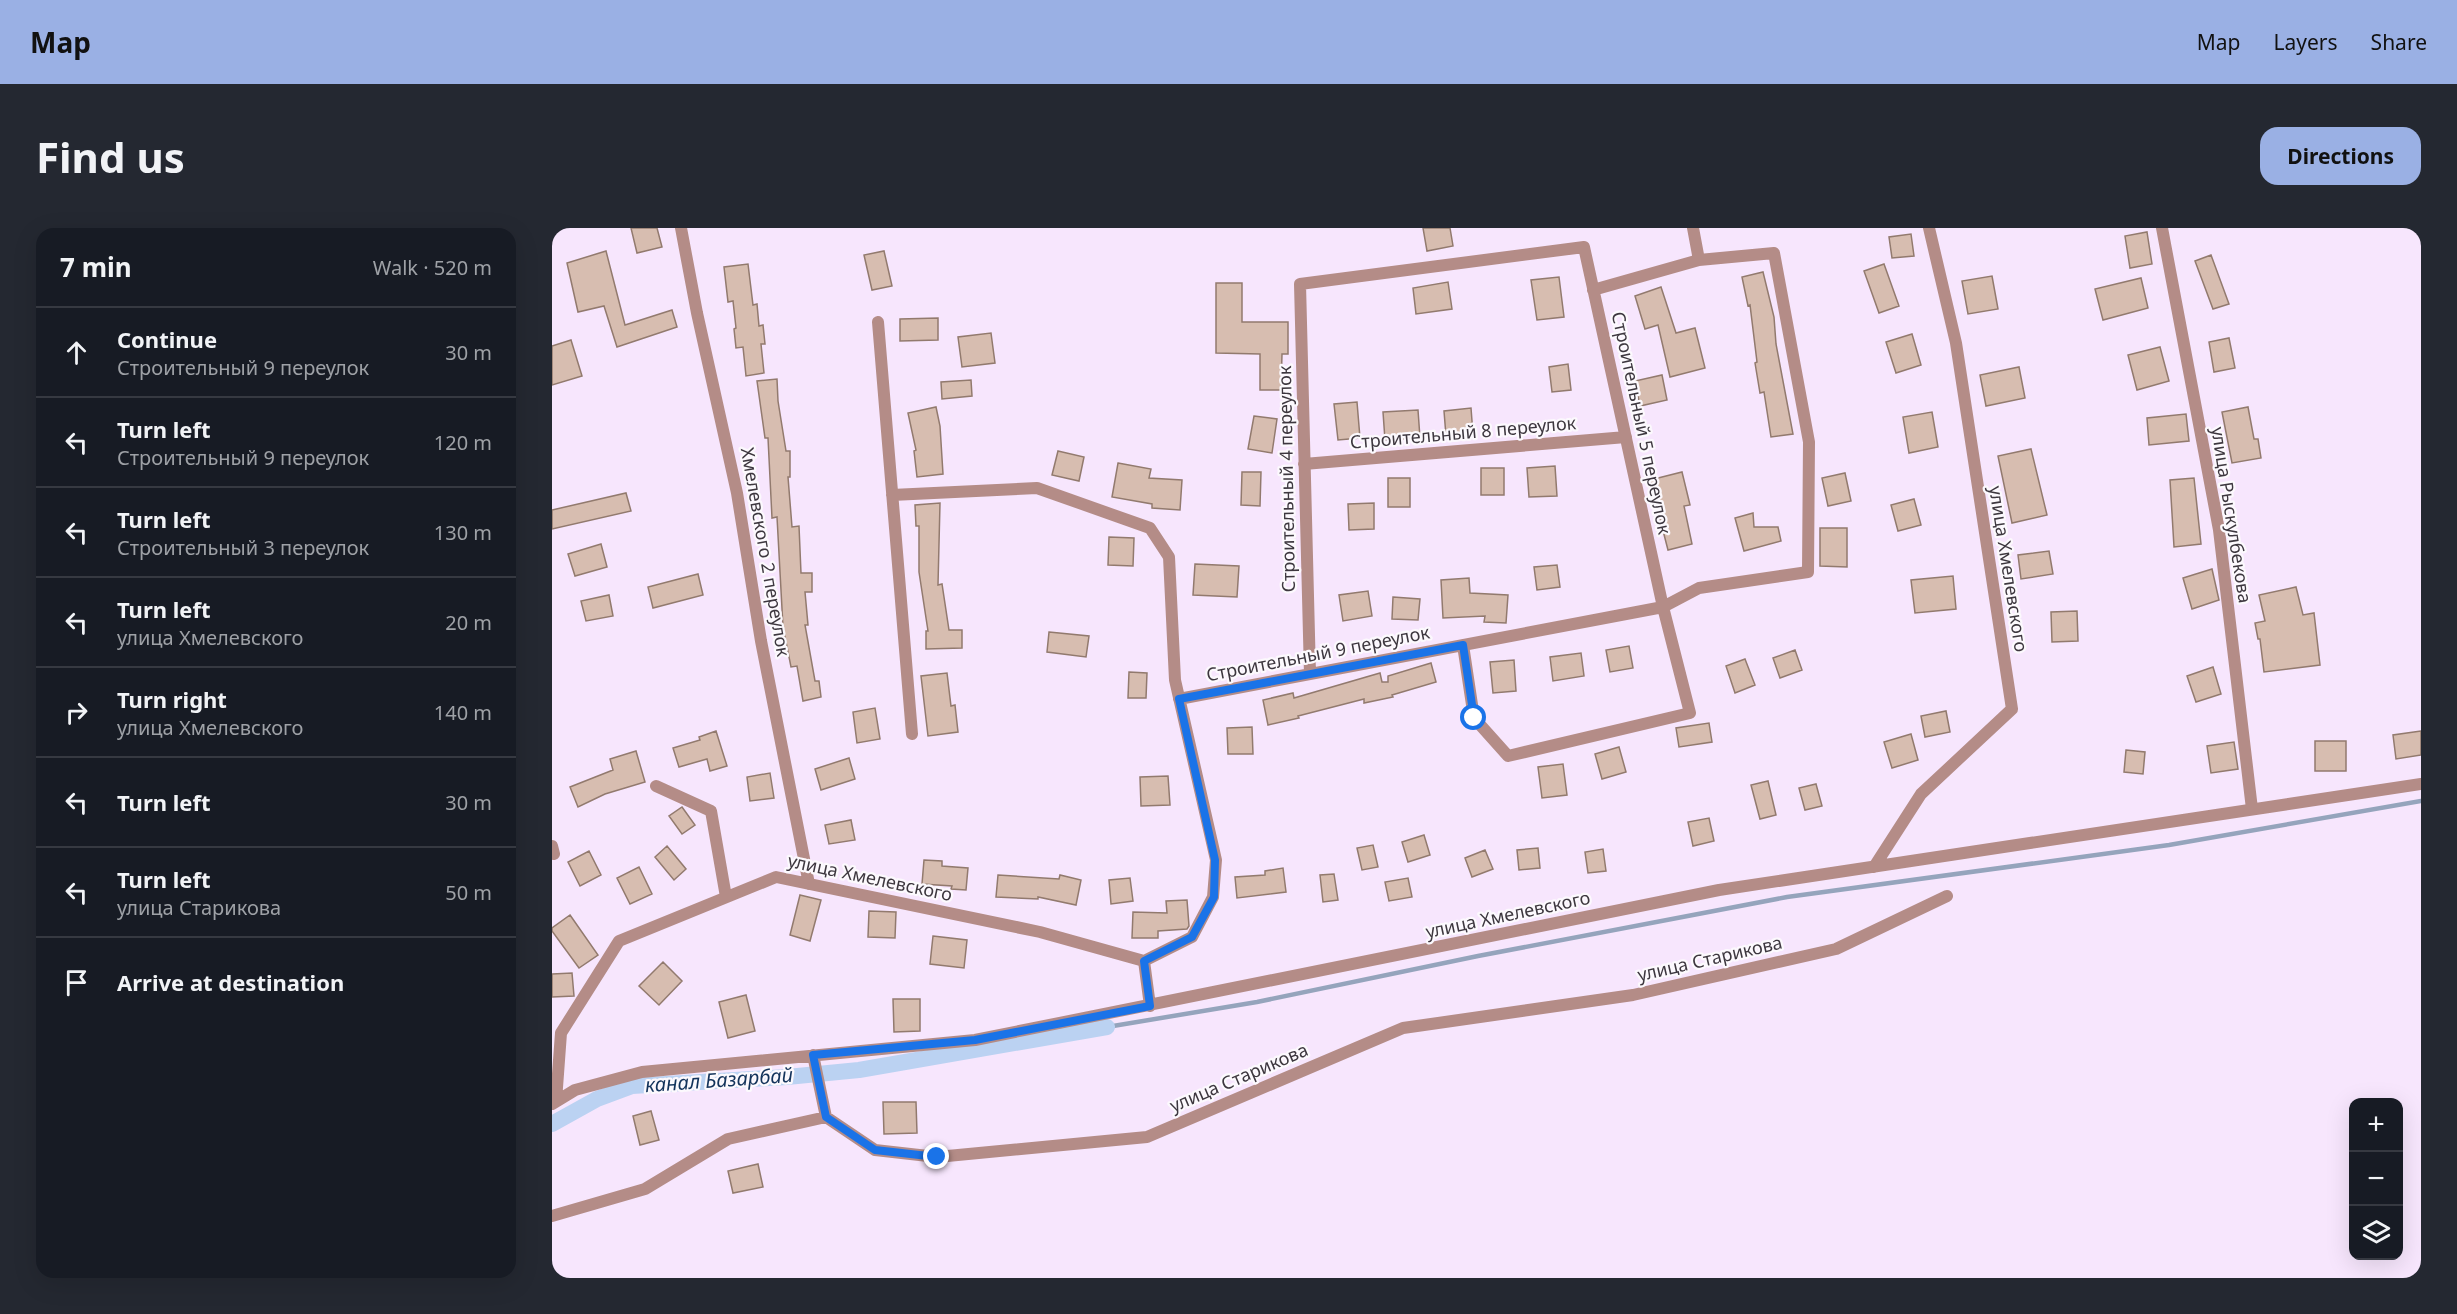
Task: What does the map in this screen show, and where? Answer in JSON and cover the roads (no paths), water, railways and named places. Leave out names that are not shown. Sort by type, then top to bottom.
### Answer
[{"type":"street","name":"Хмелевского 2 переулок","points":[[681,228],[697,313],[737,493],[761,640],[809,884]]},
{"type":"street","points":[[1692,228],[1699,260]]},
{"type":"street","name":"улица Хмелевского","points":[[1874,867],[1921,794],[2012,709],[1956,343],[1929,228]]},
{"type":"street","name":"улица Рыскулбекова","points":[[2162,228],[2219,530],[2252,809]]},
{"type":"street","name":"Строительный 5 переулок","points":[[1300,284],[1584,247],[1663,607]]},
{"type":"street","name":"Строительный 9 переулок","points":[[1179,699],[1663,607],[1699,588],[1808,572],[1809,442],[1774,253],[1699,260],[1593,290]]},
{"type":"street","name":"Строительный 4 переулок","points":[[1300,284],[1310,674]]},
{"type":"street","points":[[878,322],[912,734]]},
{"type":"street","name":"Строительный 8 переулок","points":[[1304,464],[1626,437]]},
{"type":"street","points":[[892,495],[1037,488],[1150,528],[1169,557],[1175,680],[1215,860],[1214,897],[1192,937],[1144,961],[1150,1006]]},
{"type":"street","points":[[1463,645],[1474,718],[1508,756],[1690,713],[1663,607]]},
{"type":"street","name":"улица Хмелевского","points":[[554,1102],[575,1090],[642,1072],[975,1040],[1719,890],[2421,784]]},
{"type":"street","points":[[656,786],[711,811],[726,897]]},
{"type":"street","name":"улица Хмелевского","points":[[554,1102],[561,1033],[619,941],[776,877],[1040,932],[1144,961]]},
{"type":"street","name":"улица Старикова","points":[[825,1113],[875,1150],[937,1157],[1148,1137],[1403,1028],[1633,995],[1836,949],[1947,896]]},
{"type":"street","points":[[552,1216],[645,1189],[728,1139],[825,1113],[813,1056]]},
{"type":"waterway","points":[[1107,1027],[1257,1002],[1478,956],[1787,897],[2169,845],[2421,801]]},
{"type":"waterway","name":"канал Базарбай","points":[[552,1124],[597,1099],[632,1086],[787,1077],[859,1070],[1107,1027]]}]
